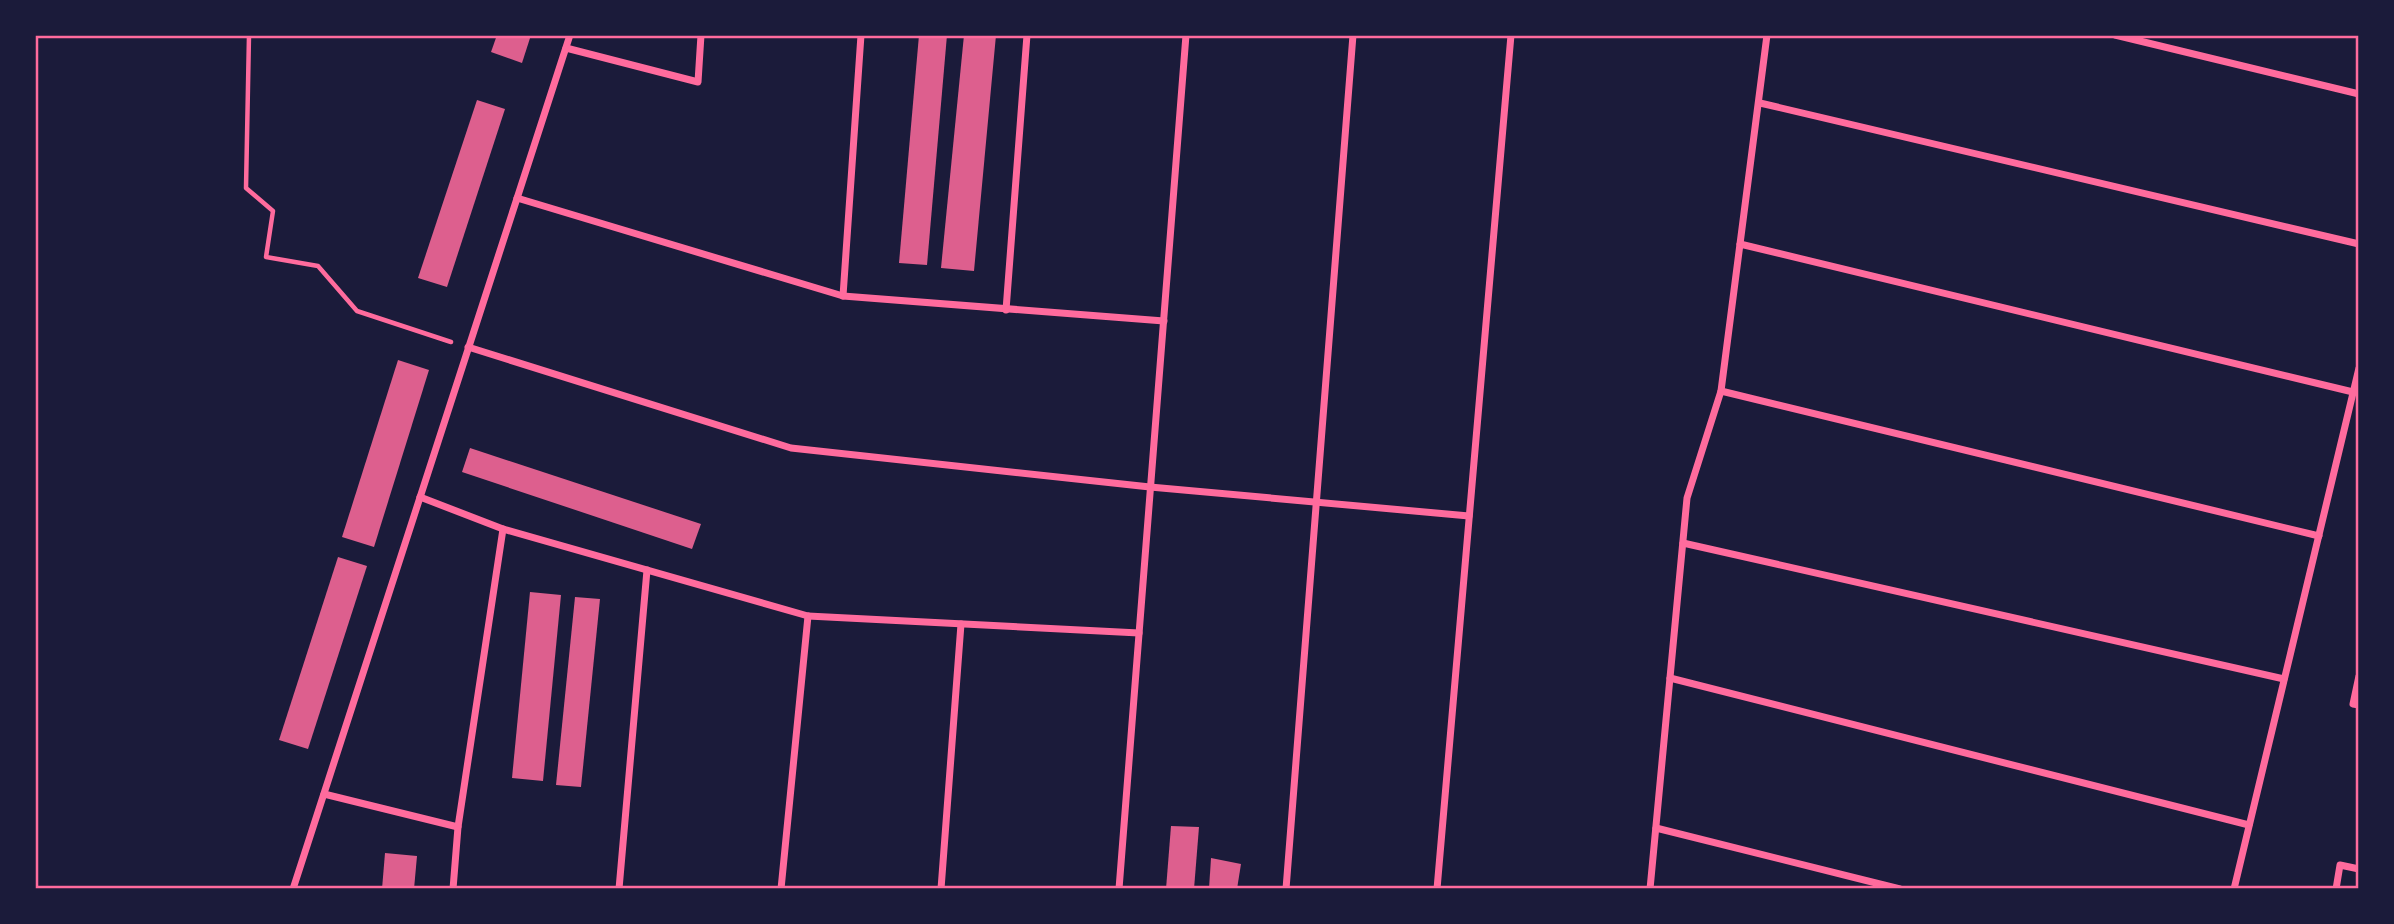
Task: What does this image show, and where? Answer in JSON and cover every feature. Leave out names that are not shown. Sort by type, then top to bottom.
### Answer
[{"type":"street","points":[[293,889],[570,35]]},
{"type":"street","points":[[566,48],[698,82],[701,35]]},
{"type":"street","points":[[843,296],[861,35]]},
{"type":"street","points":[[1006,310],[1027,35]]},
{"type":"street","points":[[1119,889],[1186,35]]},
{"type":"street","points":[[1286,889],[1353,35]]},
{"type":"street","points":[[1437,889],[1511,35]]},
{"type":"street","points":[[1650,889],[1688,498],[1721,391],[1767,35]]},
{"type":"street","points":[[2115,35],[2359,94]]},
{"type":"street","points":[[1760,103],[2359,244]]},
{"type":"street","points":[[517,198],[843,296],[1164,321]]},
{"type":"street","points":[[1741,244],[2353,392]]},
{"type":"street","points":[[468,347],[790,448],[1150,487],[1469,516]]},
{"type":"street","points":[[2234,889],[2359,368]]},
{"type":"street","points":[[1721,391],[2319,536]]},
{"type":"street","points":[[420,498],[503,529],[808,616],[1139,633]]},
{"type":"street","points":[[453,889],[458,827],[503,529]]},
{"type":"street","points":[[1684,543],[2284,679]]},
{"type":"street","points":[[619,889],[647,570]]},
{"type":"street","points":[[781,889],[808,616]]},
{"type":"street","points":[[941,889],[961,624]]},
{"type":"street","points":[[2356,704],[2359,676]]},
{"type":"street","points":[[1670,678],[2249,825]]},
{"type":"street","points":[[324,793],[458,827]]},
{"type":"street","points":[[1656,828],[1900,889]]},
{"type":"street","points":[[2336,889],[2340,865],[2359,869]]},
{"type":"path","points":[[249,35],[246,188],[273,211],[265,257],[318,266],[357,311],[468,347]]},
{"type":"building","points":[[497,35],[531,35],[522,63],[491,52]]},
{"type":"building","points":[[919,35],[947,35],[927,265],[899,263]]},
{"type":"building","points":[[964,35],[996,35],[974,271],[941,268]]},
{"type":"building","points":[[477,100],[505,109],[447,287],[418,278]]},
{"type":"building","points":[[398,360],[429,370],[374,547],[342,537]]},
{"type":"building","points":[[470,448],[701,524],[692,549],[462,472]]},
{"type":"building","points":[[338,557],[367,566],[308,749],[279,740]]},
{"type":"building","points":[[530,592],[561,595],[543,781],[512,778]]},
{"type":"building","points":[[575,597],[600,599],[581,787],[556,785]]},
{"type":"building","points":[[1171,826],[1199,827],[1194,889],[1166,889]]},
{"type":"building","points":[[385,853],[417,856],[414,889],[382,889]]},
{"type":"building","points":[[1211,858],[1241,864],[1237,889],[1209,889]]}]
